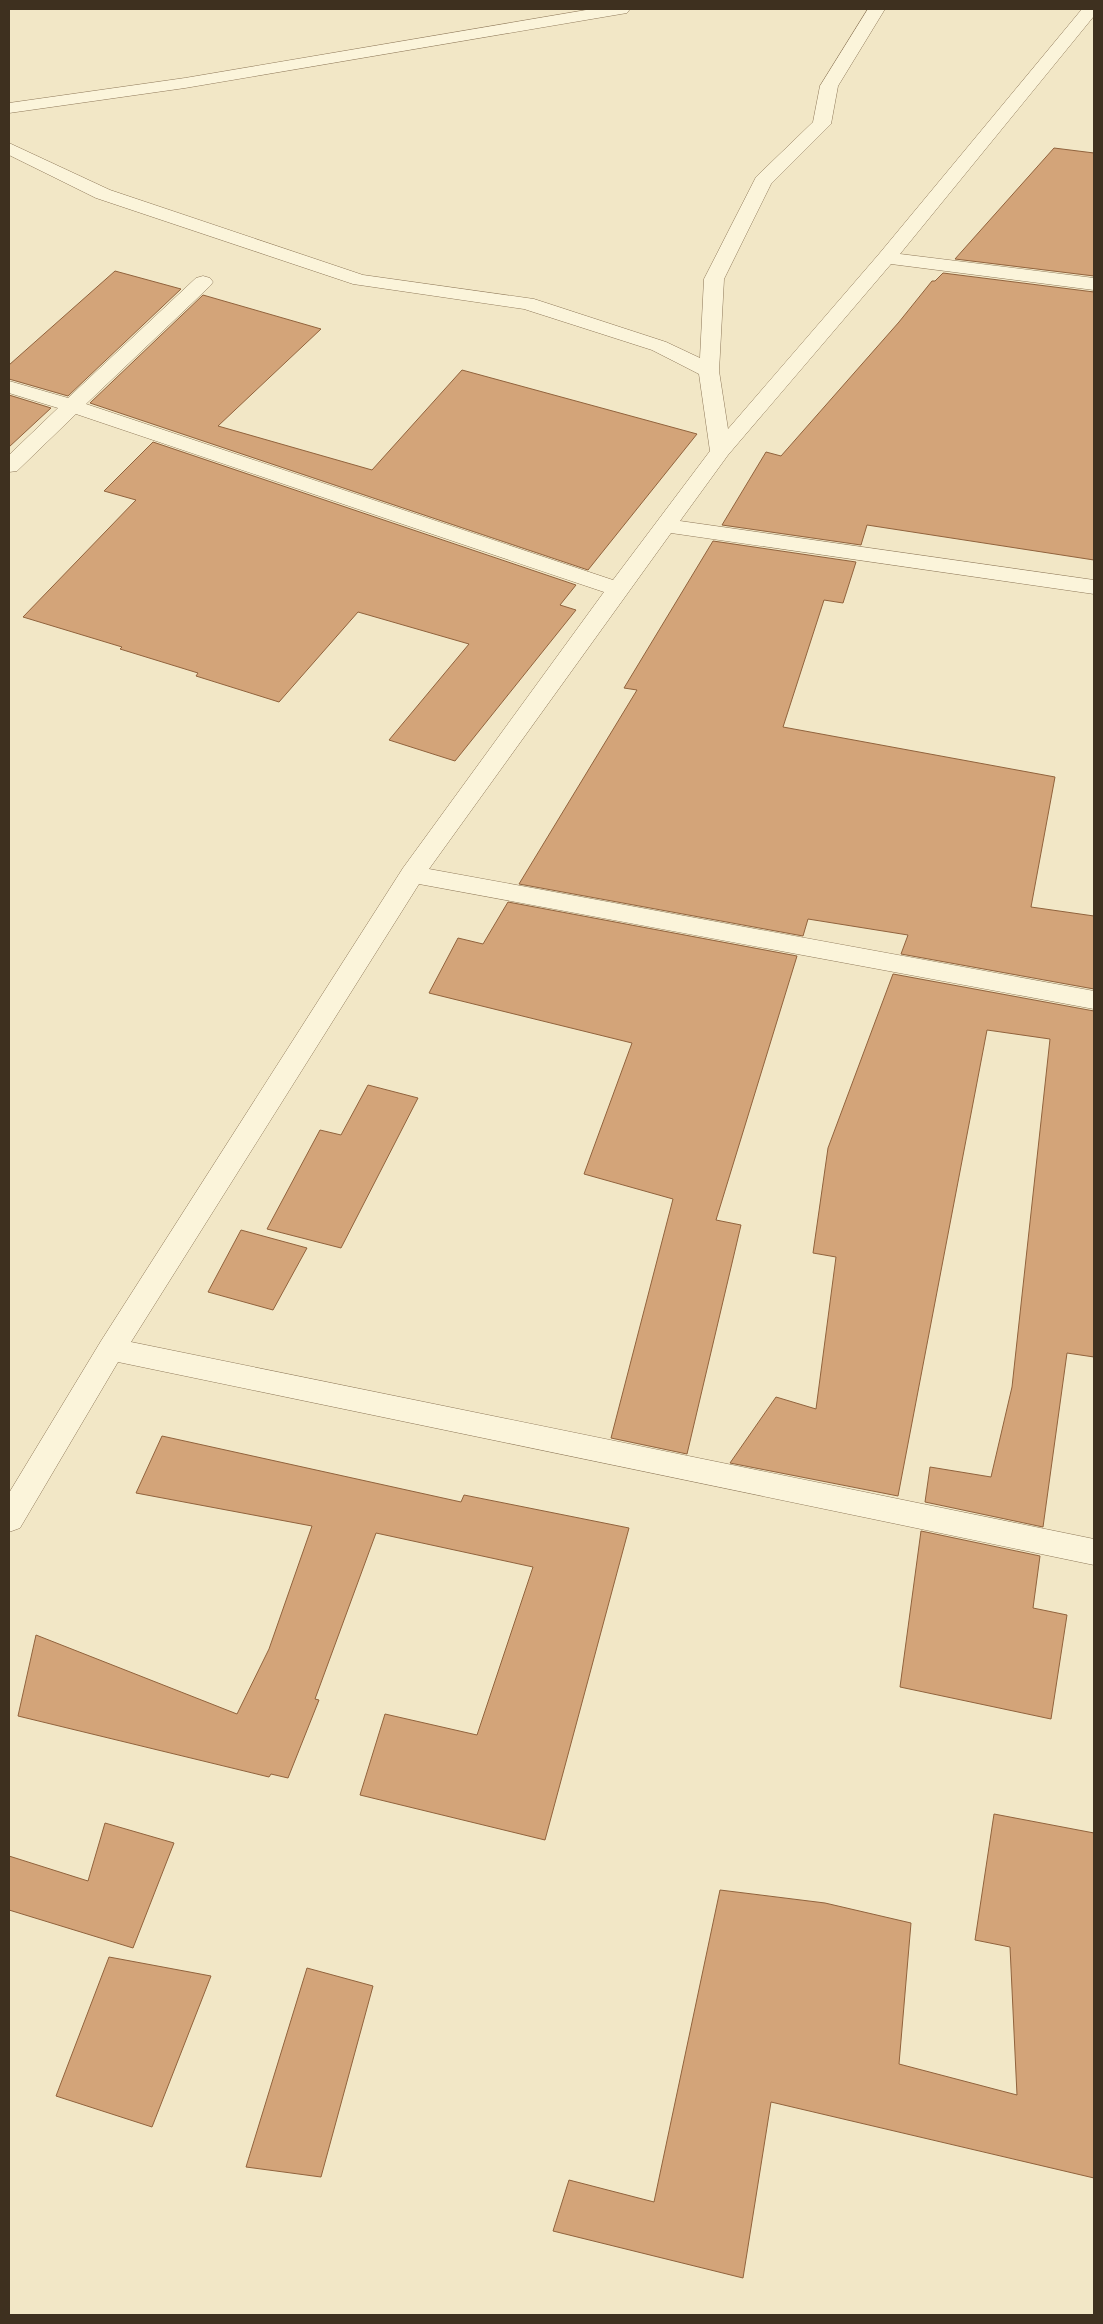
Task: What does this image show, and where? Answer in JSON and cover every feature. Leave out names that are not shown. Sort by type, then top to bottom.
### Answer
[{"type":"street","points":[[9,108],[185,83],[621,9]]},
{"type":"street","points":[[721,450],[709,371],[714,280],[763,181],[822,124],[829,86],[876,9]]},
{"type":"street","points":[[9,1519],[111,1349],[412,874],[721,450],[886,258],[1091,9]]},
{"type":"street","points":[[9,148],[103,194],[351,277],[527,303],[659,346],[709,371]]},
{"type":"street","points":[[886,258],[1094,284]]},
{"type":"street","points":[[9,466],[203,282]]},
{"type":"street","points":[[9,387],[72,406],[618,589]]},
{"type":"street","points":[[666,526],[1094,587]]},
{"type":"street","points":[[412,874],[1094,1000]]},
{"type":"street","points":[[111,1349],[1094,1552]]},
{"type":"building","points":[[1054,148],[1094,153],[1094,276],[955,259]]},
{"type":"building","points":[[115,271],[181,289],[68,396],[9,379],[9,365]]},
{"type":"building","points":[[943,273],[1094,292],[1094,560],[867,525],[861,545],[722,525],[766,452],[781,456],[899,322],[932,281],[935,281]]},
{"type":"building","points":[[203,295],[321,329],[218,426],[372,470],[462,370],[697,434],[588,570],[90,403]]},
{"type":"building","points":[[9,395],[51,408],[9,447]]},
{"type":"building","points":[[153,442],[576,585],[560,605],[576,610],[455,761],[389,740],[469,644],[358,612],[279,702],[196,676],[198,673],[120,649],[122,647],[23,617],[136,500],[104,491]]},
{"type":"building","points":[[713,541],[856,562],[843,603],[824,600],[783,727],[1055,777],[1031,907],[1094,916],[1094,989],[901,954],[908,935],[808,919],[803,936],[519,884],[637,690],[624,688]]},
{"type":"building","points":[[508,902],[797,956],[716,1220],[741,1225],[687,1454],[611,1438],[673,1199],[584,1174],[632,1043],[429,993],[458,938],[483,944]]},
{"type":"building","points":[[893,974],[1094,1011],[1094,1357],[1067,1353],[1043,1527],[925,1502],[930,1467],[991,1477],[1012,1387],[1050,1039],[987,1030],[898,1496],[730,1463],[776,1397],[816,1409],[836,1257],[813,1253],[828,1148]]},
{"type":"building","points":[[368,1085],[418,1098],[341,1248],[267,1229],[320,1130],[341,1135]]},
{"type":"building","points":[[241,1230],[307,1248],[273,1310],[208,1292]]},
{"type":"building","points":[[162,1436],[461,1502],[464,1495],[629,1528],[545,1840],[360,1795],[385,1714],[477,1735],[533,1567],[376,1533],[315,1699],[319,1700],[288,1778],[271,1774],[269,1777],[18,1716],[36,1635],[237,1714],[269,1649],[312,1526],[136,1493]]},
{"type":"building","points":[[921,1531],[1040,1556],[1033,1608],[1067,1615],[1051,1719],[900,1687]]},
{"type":"building","points":[[994,1814],[1094,1833],[1094,2178],[771,2102],[743,2278],[553,2231],[569,2180],[654,2202],[720,1890],[825,1903],[911,1923],[899,2064],[1017,2095],[1010,1947],[975,1940]]},
{"type":"building","points":[[105,1823],[174,1843],[133,1948],[9,1910],[9,1856],[88,1881]]},
{"type":"building","points":[[109,1957],[211,1976],[152,2127],[56,2096]]},
{"type":"building","points":[[307,1968],[373,1986],[321,2177],[246,2167]]}]
